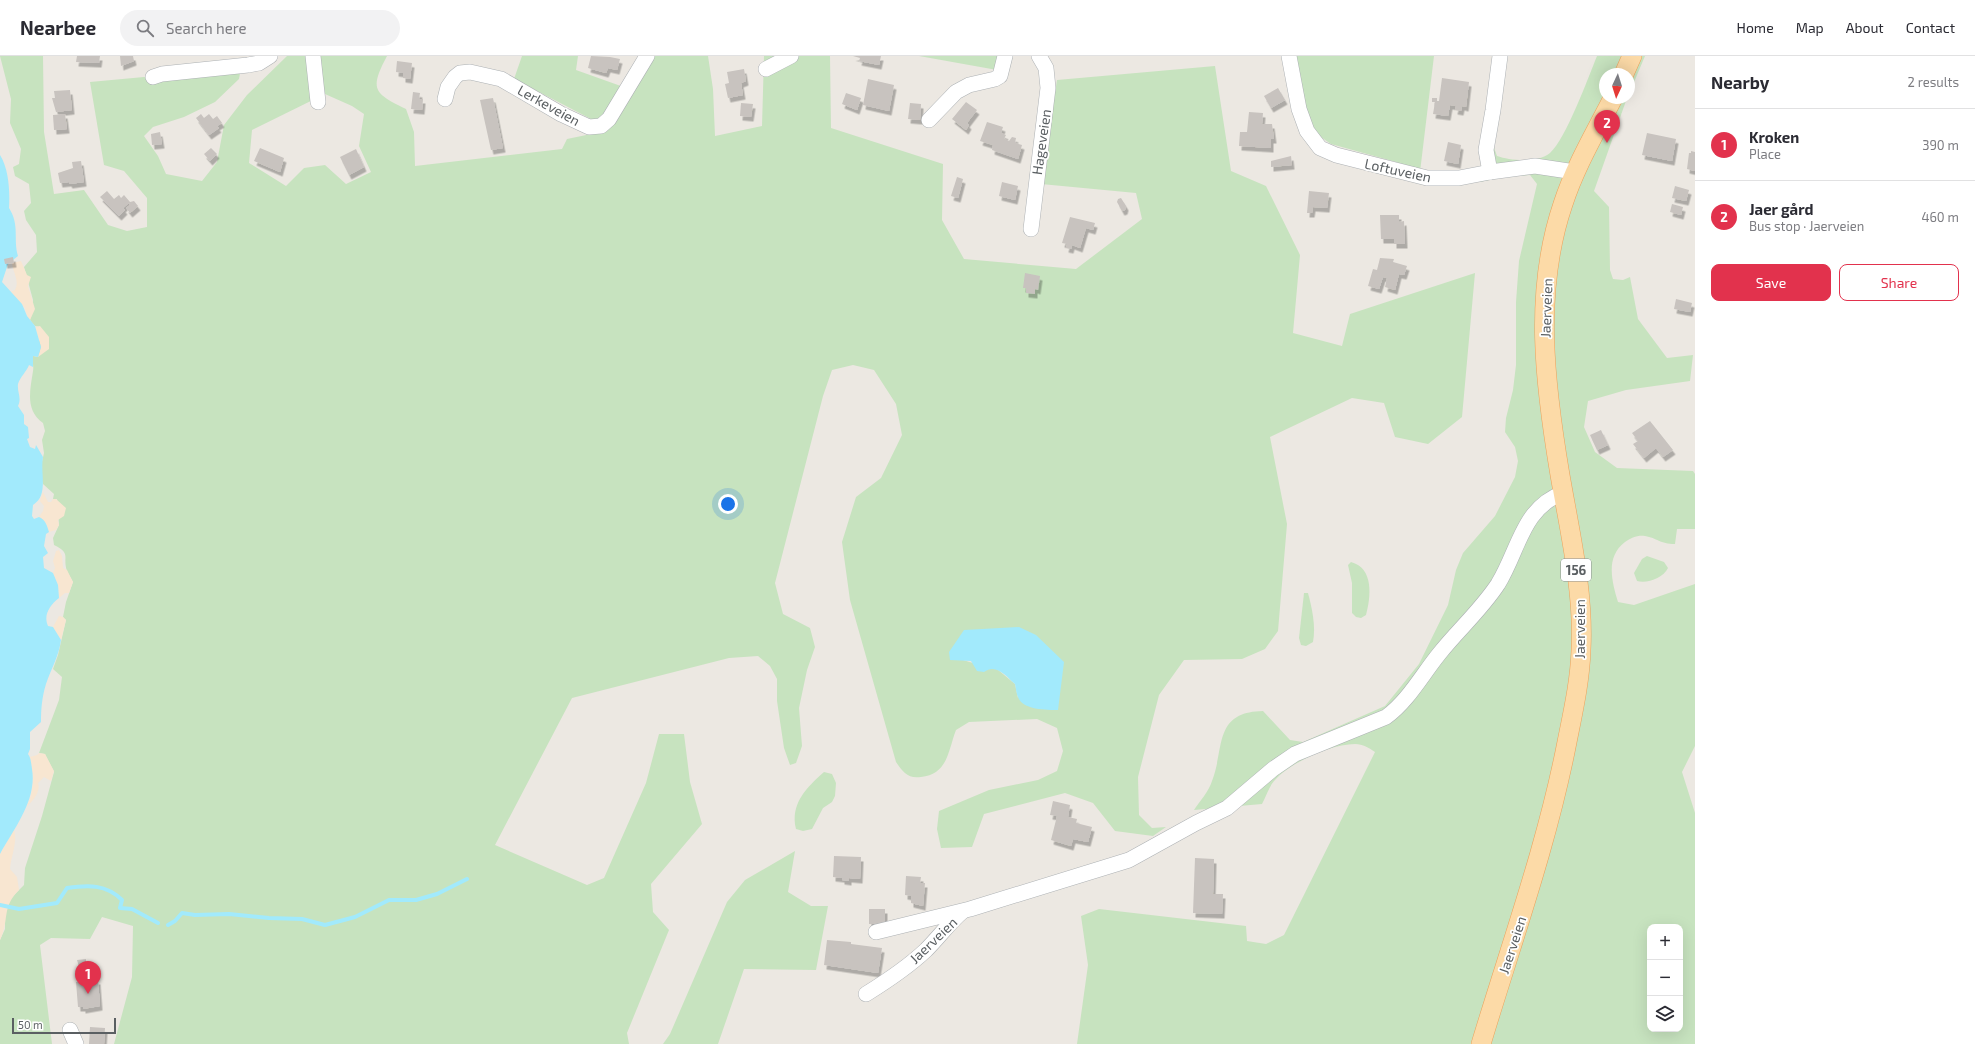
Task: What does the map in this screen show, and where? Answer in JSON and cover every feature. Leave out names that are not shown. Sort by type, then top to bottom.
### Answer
[{"type":"main road","points":[[1627,68],[1632,56]]},
{"type":"main road","name":"Jaerveien","points":[[1481,1044],[1544,838],[1562,768],[1574,708],[1581,654],[1582,626],[1579,588],[1555,446],[1548,384],[1543,334],[1545,284],[1556,224],[1575,172],[1611,104]]},
{"type":"street","points":[[153,77],[162,74],[248,65],[259,63],[270,56]]},
{"type":"street","points":[[313,56],[318,102]]},
{"type":"street","name":"Lerkeveien","points":[[445,99],[450,83],[454,77],[463,72],[501,79],[561,114],[585,125],[596,127],[601,126],[609,119],[647,56]]},
{"type":"street","points":[[766,69],[791,56]]},
{"type":"street","points":[[929,120],[956,92],[969,85],[996,79],[1000,76],[1005,56]]},
{"type":"street","name":"Hageveien","points":[[1031,229],[1048,88],[1046,68],[1039,56]]},
{"type":"street","name":"Loftuveien","points":[[1289,56],[1299,109],[1307,131],[1320,148],[1353,160],[1427,178],[1459,178],[1535,166],[1575,172]]},
{"type":"street","points":[[1490,172],[1486,150],[1495,102],[1500,56]]},
{"type":"street","points":[[965,910],[1129,860],[1196,823],[1227,808],[1273,769],[1295,754],[1386,717],[1398,707],[1440,652],[1488,599],[1508,566],[1527,522],[1545,501],[1563,493]]},
{"type":"street","name":"Jaerveien","points":[[876,932],[965,910]]},
{"type":"street","name":"Jaerveien","points":[[866,994],[889,979],[925,951],[943,932],[949,923],[965,910]]},
{"type":"street","points":[[70,1030],[76,1044]]},
{"type":"green space","points":[[0,56],[43,56],[44,132],[54,194],[84,190],[108,225],[127,231],[147,227],[147,198],[124,171],[104,165],[90,82],[241,68],[239,79],[215,102],[184,117],[153,127],[144,136],[158,156],[166,174],[202,181],[217,162],[224,125],[247,95],[287,56],[387,56],[378,76],[378,89],[387,99],[406,109],[414,132],[415,166],[562,149],[567,139],[596,133],[591,119],[514,79],[522,56],[578,56],[576,70],[632,90],[653,56],[708,56],[713,89],[715,136],[762,126],[764,56],[830,56],[831,128],[943,164],[942,220],[964,259],[1076,269],[1142,219],[1136,193],[1041,184],[1057,80],[1215,66],[1231,171],[1266,186],[1300,255],[1293,333],[1342,346],[1350,314],[1475,273],[1462,417],[1428,444],[1395,437],[1384,403],[1352,398],[1270,437],[1287,524],[1278,631],[1265,649],[1242,659],[1184,660],[1159,695],[1138,777],[1139,815],[1152,828],[1166,827],[1153,836],[1115,831],[1093,803],[1065,793],[984,814],[972,847],[941,848],[937,829],[939,811],[989,790],[1038,780],[1057,771],[1063,751],[1057,728],[1037,719],[969,722],[956,730],[946,760],[937,771],[930,775],[921,777],[909,776],[896,762],[850,600],[842,542],[856,497],[881,478],[902,435],[896,404],[874,370],[853,365],[832,370],[823,396],[775,583],[783,614],[810,628],[815,647],[807,670],[799,708],[802,746],[796,763],[790,765],[784,748],[777,701],[777,679],[770,666],[758,656],[729,658],[572,698],[495,845],[587,885],[604,878],[646,783],[659,734],[684,734],[690,782],[702,824],[651,884],[653,912],[669,930],[627,1033],[629,1044],[114,1044],[132,977],[133,926],[102,917],[90,939],[51,938],[40,945],[52,1044],[0,1044],[0,940],[5,929],[5,915],[10,899],[24,885],[25,868],[42,816],[54,772],[45,754],[39,753],[59,700],[62,677],[53,669],[58,655],[66,620],[63,617],[66,602],[73,582],[67,571],[65,553],[54,545],[53,538],[59,525],[57,499],[53,499],[54,494],[43,484],[41,478],[41,466],[44,453],[42,440],[45,431],[43,423],[33,412],[30,400],[33,356],[38,357],[40,327],[35,326],[30,320],[33,300],[24,267],[37,252],[36,235],[26,220],[24,211],[31,203],[29,184],[15,176],[13,167],[19,164],[21,149],[10,123],[11,99]],"holes":[[[325,94],[352,106],[364,114],[359,146],[371,172],[346,184],[325,165],[304,168],[286,186],[249,163],[252,130]],[[1036,635],[1018,698],[1015,684],[997,669],[963,660]]]},
{"type":"green space","points":[[919,56],[999,56],[997,70]]},
{"type":"green space","points":[[1295,56],[1434,56],[1420,172],[1396,162],[1331,144],[1315,133],[1306,109]]},
{"type":"green space","points":[[1597,56],[1645,56],[1635,80],[1635,68],[1599,68],[1599,104],[1625,104],[1594,191],[1609,207],[1610,270],[1613,279],[1623,280],[1630,277],[1638,319],[1667,358],[1693,355],[1690,381],[1626,390],[1588,401],[1584,427],[1595,452],[1617,468],[1693,471],[1695,474],[1695,529],[1677,529],[1675,544],[1662,542],[1645,536],[1632,538],[1625,542],[1619,548],[1612,562],[1612,578],[1618,602],[1634,605],[1695,584],[1695,746],[1682,772],[1695,813],[1695,1044],[1077,1044],[1088,965],[1081,916],[1099,909],[1246,926],[1247,941],[1266,944],[1284,935],[1375,752],[1363,745],[1358,744],[1335,747],[1312,755],[1282,773],[1271,785],[1262,804],[1194,810],[1211,785],[1224,734],[1228,725],[1236,718],[1247,713],[1263,711],[1290,740],[1303,742],[1385,706],[1419,664],[1448,605],[1456,570],[1463,553],[1495,516],[1515,477],[1518,461],[1515,447],[1505,432],[1506,418],[1513,390],[1516,365],[1516,302],[1519,261],[1537,184],[1530,175],[1502,177],[1480,182],[1492,142],[1497,156],[1510,159],[1532,160],[1550,153],[1556,146],[1570,122]]},
{"type":"green space","points":[[1647,556],[1664,562],[1668,568],[1662,575],[1650,581],[1637,581],[1634,573],[1642,559]]},
{"type":"green space","points":[[1351,562],[1364,570],[1369,584],[1370,592],[1368,608],[1366,615],[1361,618],[1356,617],[1352,613],[1352,583],[1348,565]]},
{"type":"green space","points":[[1304,593],[1308,593],[1314,623],[1313,642],[1306,646],[1301,645],[1299,638]]},
{"type":"green space","points":[[824,772],[832,774],[836,783],[835,796],[832,802],[823,808],[812,829],[803,831],[796,829],[795,812],[797,804],[811,784]]},
{"type":"green space","points":[[795,851],[788,892],[811,906],[828,906],[816,970],[744,969],[718,1044],[663,1044],[670,1034],[727,902],[745,880]]},
{"type":"sand","points":[[21,261],[27,275],[31,277],[28,286],[35,309],[30,320],[27,316],[25,308],[11,292],[15,290],[17,283],[12,263]]},
{"type":"sand","points":[[40,326],[49,337],[49,349],[38,357],[41,347],[35,327]]},
{"type":"sand","points":[[43,492],[48,502],[56,499],[66,508],[64,516],[58,520],[59,525],[56,530],[49,532],[46,523],[39,517],[44,506],[40,501]]},
{"type":"sand","points":[[59,550],[62,556],[63,568],[67,570],[73,582],[69,593],[65,593],[59,598],[58,585],[53,573],[55,568],[53,561],[56,551]]},
{"type":"sand","points":[[59,616],[66,620],[61,640],[53,627]]},
{"type":"sand","points":[[39,753],[45,754],[54,771],[51,781],[44,777],[38,783],[39,786],[34,799],[27,806],[30,800],[33,782],[30,757]]},
{"type":"sand","points":[[14,829],[15,844],[10,869],[17,877],[19,890],[10,902],[5,926],[0,940],[0,854]]},
{"type":"water","points":[[0,155],[7,174],[9,208],[14,220],[18,256],[8,264],[2,282],[22,304],[27,316],[35,326],[41,347],[38,357],[33,356],[33,367],[29,365],[19,381],[18,387],[20,400],[18,406],[24,415],[24,424],[28,427],[29,438],[27,439],[30,447],[35,449],[36,445],[43,457],[43,484],[41,496],[33,505],[32,516],[34,519],[39,517],[43,520],[46,523],[49,532],[46,534],[44,546],[48,553],[43,557],[44,568],[53,573],[58,585],[59,598],[48,610],[46,618],[48,626],[53,627],[61,640],[57,657],[45,689],[42,703],[41,722],[30,732],[30,749],[28,754],[33,780],[31,792],[24,813],[0,854]]},
{"type":"water","points":[[1019,627],[1036,635],[1064,662],[1058,710],[1048,710],[1024,705],[1018,697],[1015,684],[997,670],[993,669],[984,672],[977,671],[971,661],[950,660],[949,652],[964,630]]},
{"type":"building","points":[[77,56],[100,56],[99,63],[76,62]]},
{"type":"building","points":[[120,56],[133,56],[134,61],[121,66]]},
{"type":"building","points":[[591,56],[620,59],[617,70],[608,68],[606,73],[588,68]]},
{"type":"building","points":[[853,56],[881,56],[879,65],[859,61],[860,58]]},
{"type":"building","points":[[397,61],[412,63],[410,79],[403,78],[403,73],[396,72]]},
{"type":"building","points":[[744,69],[746,81],[741,83],[743,95],[728,98],[725,84],[729,83],[727,72]]},
{"type":"building","points":[[1442,78],[1469,82],[1466,107],[1462,106],[1461,111],[1455,110],[1456,106],[1450,105],[1448,116],[1433,114],[1435,102],[1432,102],[1432,98],[1437,98],[1437,101],[1439,101]]},
{"type":"building","points":[[868,79],[894,85],[889,111],[863,105]]},
{"type":"building","points":[[1278,88],[1285,100],[1271,108],[1264,96]]},
{"type":"building","points":[[70,90],[72,110],[56,112],[52,98],[55,98],[54,91]]},
{"type":"building","points":[[413,92],[420,93],[419,99],[423,99],[422,110],[411,109]]},
{"type":"building","points":[[846,93],[861,98],[857,110],[842,104]]},
{"type":"building","points":[[493,98],[503,148],[491,150],[480,100]]},
{"type":"building","points":[[966,102],[977,110],[967,123],[969,125],[966,130],[952,119]]},
{"type":"building","points":[[741,103],[753,104],[751,117],[740,116]]},
{"type":"building","points":[[910,103],[921,104],[920,120],[908,119]]},
{"type":"building","points":[[1249,112],[1263,113],[1262,124],[1272,124],[1274,139],[1271,139],[1271,148],[1239,146],[1240,132],[1247,132]]},
{"type":"building","points":[[65,114],[67,129],[54,130],[53,115]]},
{"type":"building","points":[[201,114],[204,118],[209,114],[213,119],[217,116],[222,123],[217,126],[219,128],[209,135],[196,118]]},
{"type":"building","points":[[987,122],[1003,127],[1001,133],[1006,135],[1004,139],[1009,141],[1012,137],[1016,138],[1015,143],[1022,145],[1018,159],[992,150],[993,145],[980,141]]},
{"type":"building","points":[[160,132],[162,144],[152,145],[151,134]]},
{"type":"building","points":[[1647,133],[1676,139],[1672,161],[1642,155]]},
{"type":"building","points":[[1448,142],[1461,145],[1458,164],[1444,161]]},
{"type":"building","points":[[211,148],[217,154],[210,161],[204,154]]},
{"type":"building","points":[[260,148],[284,158],[280,172],[254,161]]},
{"type":"building","points":[[356,149],[364,167],[349,175],[340,157]]},
{"type":"building","points":[[1691,151],[1695,152],[1695,171],[1687,169],[1689,153],[1691,153]]},
{"type":"building","points":[[1291,156],[1292,165],[1271,167],[1271,161]]},
{"type":"building","points":[[81,161],[84,182],[70,184],[69,182],[60,183],[58,173],[73,168],[72,162]]},
{"type":"building","points":[[957,177],[963,179],[958,198],[951,196]]},
{"type":"building","points":[[1002,182],[1018,186],[1015,200],[999,196]]},
{"type":"building","points":[[1675,186],[1689,190],[1686,201],[1672,198]]},
{"type":"building","points":[[107,191],[114,199],[119,195],[121,198],[124,195],[130,202],[134,201],[138,206],[130,213],[126,208],[130,205],[129,203],[123,208],[125,210],[119,216],[100,197]]},
{"type":"building","points":[[1309,191],[1329,193],[1327,208],[1313,207],[1312,213],[1307,213]]},
{"type":"building","points":[[1121,198],[1126,206],[1125,210],[1122,211],[1117,202],[1118,199]]},
{"type":"building","points":[[1672,204],[1683,207],[1681,215],[1670,212]]},
{"type":"building","points":[[1380,215],[1399,215],[1399,222],[1404,221],[1405,244],[1394,244],[1394,239],[1381,239]]},
{"type":"building","points":[[1070,217],[1095,223],[1093,230],[1086,228],[1080,248],[1072,245],[1071,249],[1066,248],[1067,244],[1062,243]]},
{"type":"building","points":[[13,257],[14,263],[5,264],[4,259]]},
{"type":"building","points":[[1380,258],[1394,259],[1393,262],[1407,266],[1404,275],[1399,274],[1395,290],[1385,287],[1387,278],[1383,277],[1379,289],[1368,286],[1373,269],[1377,270]]},
{"type":"building","points":[[1025,273],[1040,276],[1038,290],[1035,289],[1035,294],[1026,293],[1026,288],[1023,288]]},
{"type":"building","points":[[1676,299],[1692,303],[1690,312],[1674,309]]},
{"type":"building","points":[[1650,421],[1673,450],[1663,457],[1656,448],[1644,458],[1633,444],[1638,441],[1632,433]]},
{"type":"building","points":[[1601,430],[1608,445],[1597,450],[1590,435]]},
{"type":"building","points":[[1053,801],[1070,805],[1068,817],[1077,819],[1076,823],[1092,827],[1088,842],[1073,839],[1071,846],[1051,840],[1057,816],[1050,815]]},
{"type":"building","points":[[834,856],[861,857],[860,879],[849,878],[849,881],[842,880],[842,878],[833,877]]},
{"type":"building","points":[[1195,858],[1214,859],[1213,894],[1223,894],[1222,914],[1193,913]]},
{"type":"building","points":[[906,876],[921,877],[920,883],[925,883],[923,906],[911,903],[911,896],[905,895]]},
{"type":"building","points":[[869,909],[885,909],[885,924],[869,924]]},
{"type":"building","points":[[827,940],[851,942],[851,944],[882,948],[878,973],[824,965]]},
{"type":"building","points":[[86,959],[86,964],[90,964],[92,973],[81,974],[77,960]]},
{"type":"building","points":[[98,980],[100,1006],[83,1009],[83,1007],[78,1007],[76,982]]},
{"type":"building","points":[[90,1027],[105,1028],[104,1044],[89,1044]]},
{"type":"waterway","points":[[168,925],[175,921],[182,913],[195,915],[229,914],[269,918],[302,919],[325,925],[355,917],[389,900],[416,900],[437,894],[467,879]]},
{"type":"waterway","points":[[0,905],[19,909],[57,903],[67,888],[89,886],[103,888],[110,891],[122,900],[120,908],[132,909],[158,923]]},
{"type":"place","name":"Jaer gård","points":[[1607,143]]},
{"type":"place","name":"Kroken","points":[[88,994]]}]
